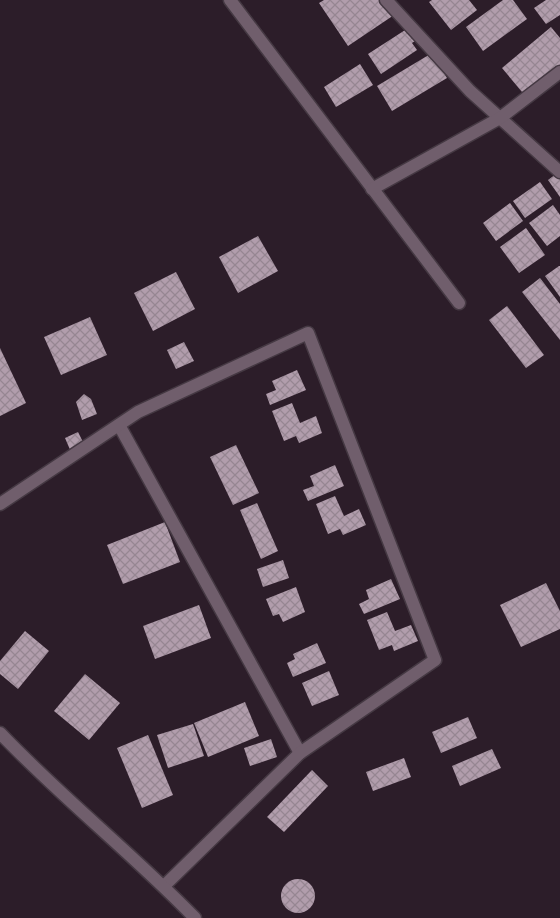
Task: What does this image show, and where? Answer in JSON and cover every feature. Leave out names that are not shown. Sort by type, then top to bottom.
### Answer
[{"type":"street","points":[[230,0],[459,303]]},
{"type":"street","points":[[386,0],[470,90],[560,172]]},
{"type":"street","points":[[372,189],[500,118],[560,72]]},
{"type":"street","points":[[0,504],[138,412],[308,333],[435,660],[300,753],[164,886]]},
{"type":"street","points":[[120,425],[300,753]]},
{"type":"street","points":[[0,733],[36,772],[164,886],[195,918]]},
{"type":"building","points":[[324,0],[379,0],[381,3],[385,0],[397,13],[348,46],[319,3]]},
{"type":"building","points":[[432,0],[469,0],[477,10],[451,30],[429,2]]},
{"type":"building","points":[[503,0],[513,0],[527,19],[483,51],[466,27]]},
{"type":"building","points":[[546,0],[560,0],[560,15],[546,24],[534,8]]},
{"type":"building","points":[[416,23],[424,35],[412,43],[417,50],[381,74],[368,54]]},
{"type":"building","points":[[551,27],[560,38],[560,71],[527,98],[502,68]]},
{"type":"building","points":[[432,53],[447,78],[392,111],[377,86]]},
{"type":"building","points":[[360,64],[373,85],[336,107],[324,87]]},
{"type":"building","points":[[560,171],[560,197],[548,180]]},
{"type":"building","points":[[540,182],[552,199],[525,218],[513,201]]},
{"type":"building","points":[[510,203],[523,221],[496,241],[483,223]]},
{"type":"building","points":[[553,205],[560,215],[560,236],[547,246],[529,223]]},
{"type":"building","points":[[526,228],[545,255],[519,273],[500,247]]},
{"type":"building","points":[[258,236],[278,271],[238,293],[219,257]]},
{"type":"building","points":[[560,266],[560,297],[545,276]]},
{"type":"building","points":[[176,272],[195,309],[153,331],[134,293]]},
{"type":"building","points":[[540,278],[560,304],[560,340],[522,292]]},
{"type":"building","points":[[507,306],[544,355],[526,368],[489,320]]},
{"type":"building","points":[[90,317],[107,355],[61,375],[44,337]]},
{"type":"building","points":[[184,342],[194,361],[176,369],[167,350]]},
{"type":"building","points":[[0,348],[26,403],[0,416]]},
{"type":"building","points":[[297,370],[306,390],[270,405],[266,394],[276,390],[272,381]]},
{"type":"building","points":[[84,394],[91,399],[97,414],[82,420],[76,402]]},
{"type":"building","points":[[292,403],[300,423],[316,416],[322,433],[299,443],[296,436],[284,441],[272,411]]},
{"type":"building","points":[[78,432],[85,446],[71,452],[65,438]]},
{"type":"building","points":[[236,445],[259,493],[233,505],[210,457]]},
{"type":"building","points":[[335,465],[344,486],[308,501],[303,490],[314,486],[310,476]]},
{"type":"building","points":[[335,496],[344,516],[359,509],[366,525],[343,535],[340,529],[328,534],[316,504]]},
{"type":"building","points":[[257,503],[278,551],[261,559],[240,510]]},
{"type":"building","points":[[165,522],[180,562],[123,584],[107,545]]},
{"type":"building","points":[[283,560],[289,578],[263,587],[257,569]]},
{"type":"building","points":[[391,579],[400,599],[364,614],[359,604],[369,599],[366,590]]},
{"type":"building","points":[[546,583],[560,611],[560,629],[521,647],[500,605]]},
{"type":"building","points":[[296,587],[305,612],[283,622],[279,614],[273,616],[266,599]]},
{"type":"building","points":[[199,605],[211,638],[155,659],[143,626]]},
{"type":"building","points":[[387,612],[395,631],[411,625],[418,641],[394,651],[392,645],[379,650],[367,620]]},
{"type":"building","points":[[25,631],[49,651],[18,689],[0,674],[0,661]]},
{"type":"building","points":[[317,643],[326,663],[293,677],[287,663],[295,659],[293,654]]},
{"type":"building","points":[[329,671],[339,695],[312,706],[302,683]]},
{"type":"building","points":[[85,674],[120,703],[89,740],[54,711]]},
{"type":"building","points":[[245,702],[259,736],[208,757],[194,723]]},
{"type":"building","points":[[468,717],[477,738],[441,753],[432,732]]},
{"type":"building","points":[[193,724],[204,756],[168,768],[157,735]]},
{"type":"building","points":[[148,735],[173,795],[142,808],[117,748]]},
{"type":"building","points":[[271,739],[277,757],[250,766],[244,748]]},
{"type":"building","points":[[492,749],[501,768],[460,786],[452,766]]},
{"type":"building","points":[[404,758],[411,777],[373,791],[366,772]]},
{"type":"building","points":[[312,770],[328,786],[284,832],[267,817]]},
{"type":"building","points":[[298,879],[310,884],[315,896],[310,908],[298,913],[286,908],[281,896],[286,884]]}]
